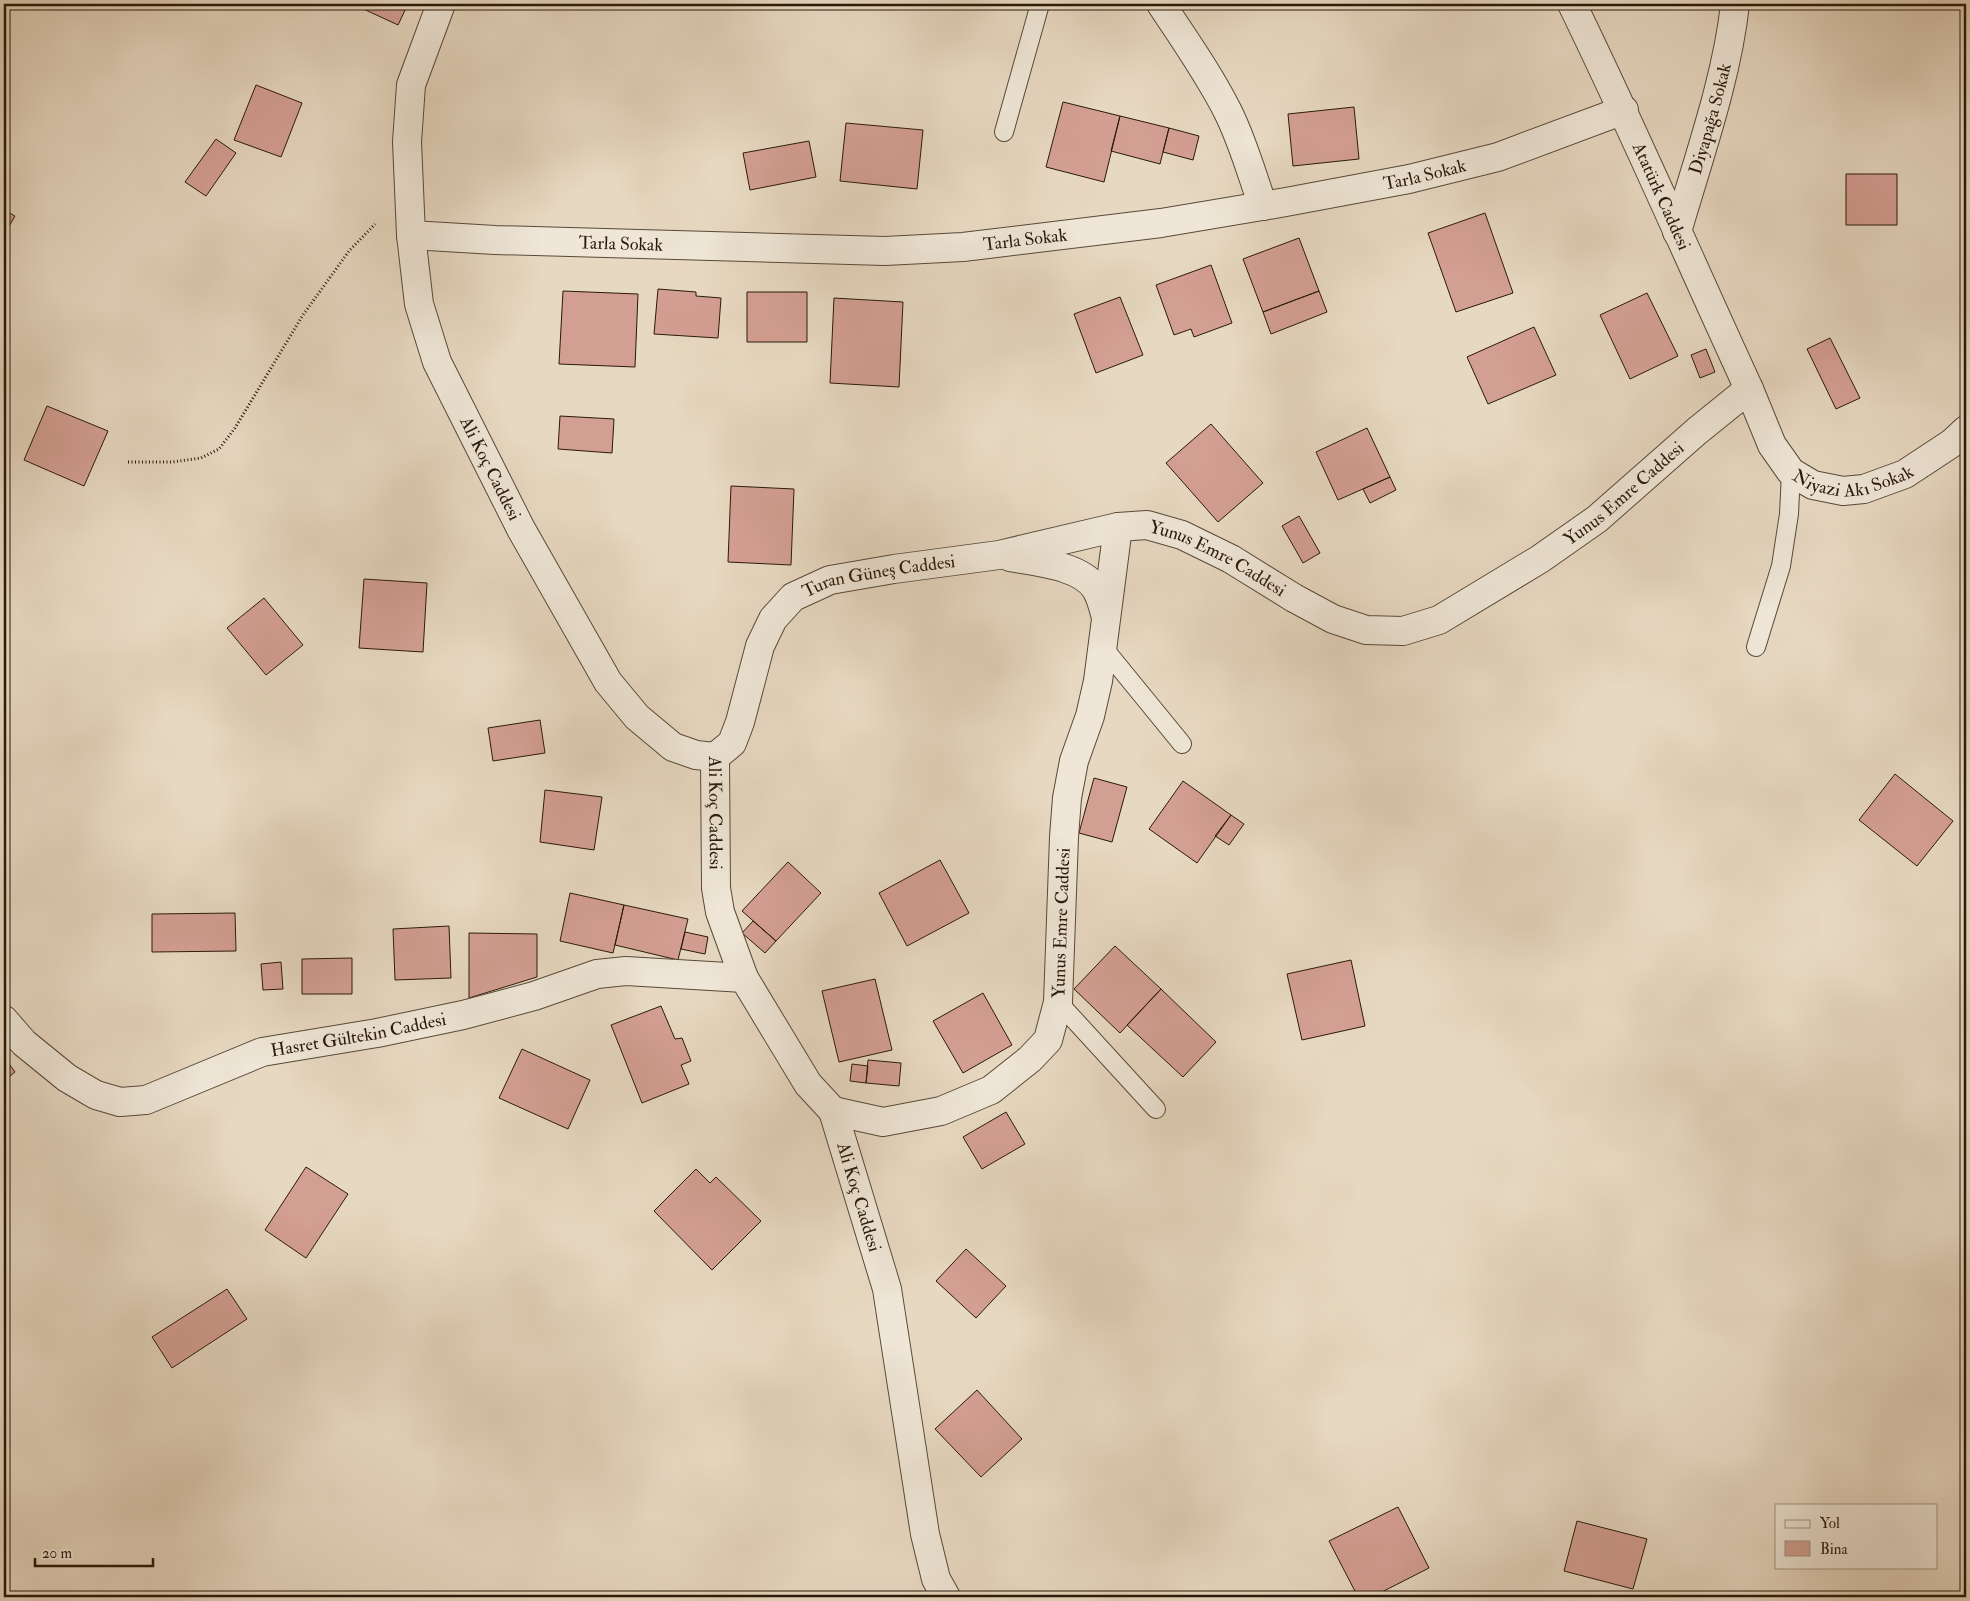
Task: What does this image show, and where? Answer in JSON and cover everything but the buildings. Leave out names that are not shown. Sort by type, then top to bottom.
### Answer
[{"type":"street","name":"Ali Koç Caddesi","points":[[440,4],[410,86],[406,142],[411,235],[419,304],[436,362],[521,529],[608,682],[637,717],[673,747],[696,755],[715,757],[716,888],[720,912],[744,978],[808,1084],[833,1112],[887,1289],[925,1534],[936,1580],[946,1597]]},
{"type":"street","points":[[1161,4],[1204,69],[1228,113],[1244,148],[1263,206]]},
{"type":"street","name":"Atatürk Caddesi","points":[[1572,4],[1624,110],[1677,232],[1749,389]]},
{"type":"street","name":"Diyapağa Sokak","points":[[1677,232],[1721,78],[1732,28],[1735,4]]},
{"type":"street","name":"Tarla Sokak","points":[[411,235],[495,240],[885,251],[963,247],[1161,223],[1409,178],[1498,158],[1624,110]]},
{"type":"street","name":"Niyazi Akı Sokak","points":[[1749,389],[1772,445],[1791,472],[1813,485],[1843,491],[1864,489],[1905,474],[1952,444],[1966,430]]},
{"type":"street","name":"Yunus Emre Caddesi","points":[[833,1112],[883,1122],[941,1111],[991,1090],[1030,1060],[1048,1040],[1058,1002],[1064,837],[1068,798],[1074,761],[1094,699],[1118,527],[1147,525],[1182,535],[1231,559],[1332,619],[1366,630],[1404,631],[1439,620],[1540,559],[1597,519],[1697,431],[1749,389]]},
{"type":"street","name":"Turan Güneş Caddesi","points":[[715,757],[732,743],[740,722],[760,646],[773,619],[793,597],[830,580],[894,569],[1000,555],[1118,527]]},
{"type":"street","points":[[1000,555],[1052,565],[1075,572],[1087,579],[1096,589],[1106,614]]},
{"type":"street","name":"Hasret Gültekin Caddesi","points":[[4,1020],[24,1043],[67,1078],[96,1095],[120,1102],[146,1100],[262,1052],[378,1033],[463,1016],[534,996],[597,974],[626,972],[744,978]]},
{"type":"lane","points":[[1004,132],[1040,4]]},
{"type":"lane","points":[[1756,647],[1781,566],[1789,514],[1791,472]]},
{"type":"lane","points":[[1102,646],[1182,744]]},
{"type":"lane","points":[[1058,1002],[1156,1109]]},
{"type":"path","points":[[128,462],[172,462],[201,458],[220,449],[235,428],[303,315],[349,251],[409,191]]}]
